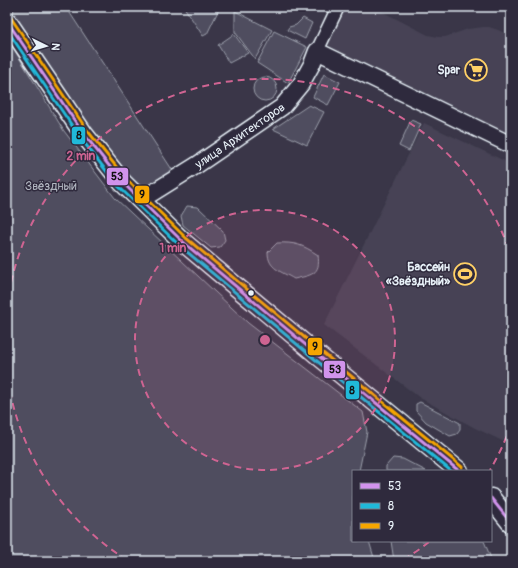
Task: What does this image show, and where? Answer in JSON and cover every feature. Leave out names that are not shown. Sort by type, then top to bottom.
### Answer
[{"type":"main road","points":[[7,20],[83,133],[122,182],[183,242],[458,470]]},
{"type":"main road","points":[[492,499],[511,522]]},
{"type":"street","name":"улица Архитекторов","points":[[141,200],[197,165],[282,106],[301,84],[312,64],[338,7]]},
{"type":"street","points":[[317,51],[511,145]]},
{"type":"shaded area","points":[[342,7],[373,7],[428,35],[438,37],[445,37],[468,29],[483,27],[489,27],[511,36],[511,136],[465,112],[323,45]]},
{"type":"shaded area","points":[[424,123],[511,164],[511,445],[475,428],[420,398],[324,325]]},
{"type":"green space","points":[[14,7],[66,7],[173,171],[150,187],[133,184],[72,103],[13,15]]},
{"type":"green space","points":[[184,7],[220,7],[207,34],[203,36]]},
{"type":"green space","points":[[235,11],[272,30],[255,59],[235,32]]},
{"type":"green space","points":[[303,18],[312,23],[305,39],[287,30],[289,27],[296,25]]},
{"type":"green space","points":[[274,31],[307,47],[288,83],[257,63]]},
{"type":"green space","points":[[234,34],[248,53],[229,63],[218,45]]},
{"type":"green space","name":"Звёздный","points":[[7,38],[64,131],[115,198],[248,323],[363,412],[367,432],[359,470],[352,470],[352,542],[369,542],[375,561],[281,561],[274,559],[272,561],[7,561]]},
{"type":"green space","points":[[324,74],[340,82],[328,105],[313,97]]},
{"type":"green space","points":[[265,77],[274,80],[277,89],[274,98],[265,101],[256,98],[253,89],[256,80]]},
{"type":"green space","points":[[309,105],[324,112],[307,145],[273,129]]},
{"type":"green space","points":[[411,120],[421,124],[409,151],[399,146]]},
{"type":"green space","points":[[187,206],[198,207],[223,231],[225,240],[220,247],[211,248],[183,225],[181,216]]},
{"type":"green space","points":[[277,243],[299,245],[318,255],[318,267],[314,273],[294,279],[276,269],[270,262],[268,252]]},
{"type":"green space","points":[[420,402],[460,423],[460,430],[457,434],[450,436],[426,422],[416,411],[416,404]]},
{"type":"green space","points":[[393,458],[403,459],[424,470],[386,470],[386,466]]},
{"type":"green space","points":[[391,542],[484,542],[492,561],[394,561]]},
{"type":"transit line","name":"9","points":[[11,18],[87,130],[126,179],[186,238],[462,467]]},
{"type":"transit line","name":"53","points":[[7,21],[83,133],[122,182],[183,242],[458,470]]},
{"type":"transit line","name":"8","points":[[7,30],[79,136],[118,186],[180,246],[450,470]]},
{"type":"transit line","name":"53","points":[[492,499],[511,523]]},
{"type":"place","name":"Spar","points":[[476,70]]},
{"type":"place","name":"Бассейн «Звёздный»","points":[[465,274]]}]
